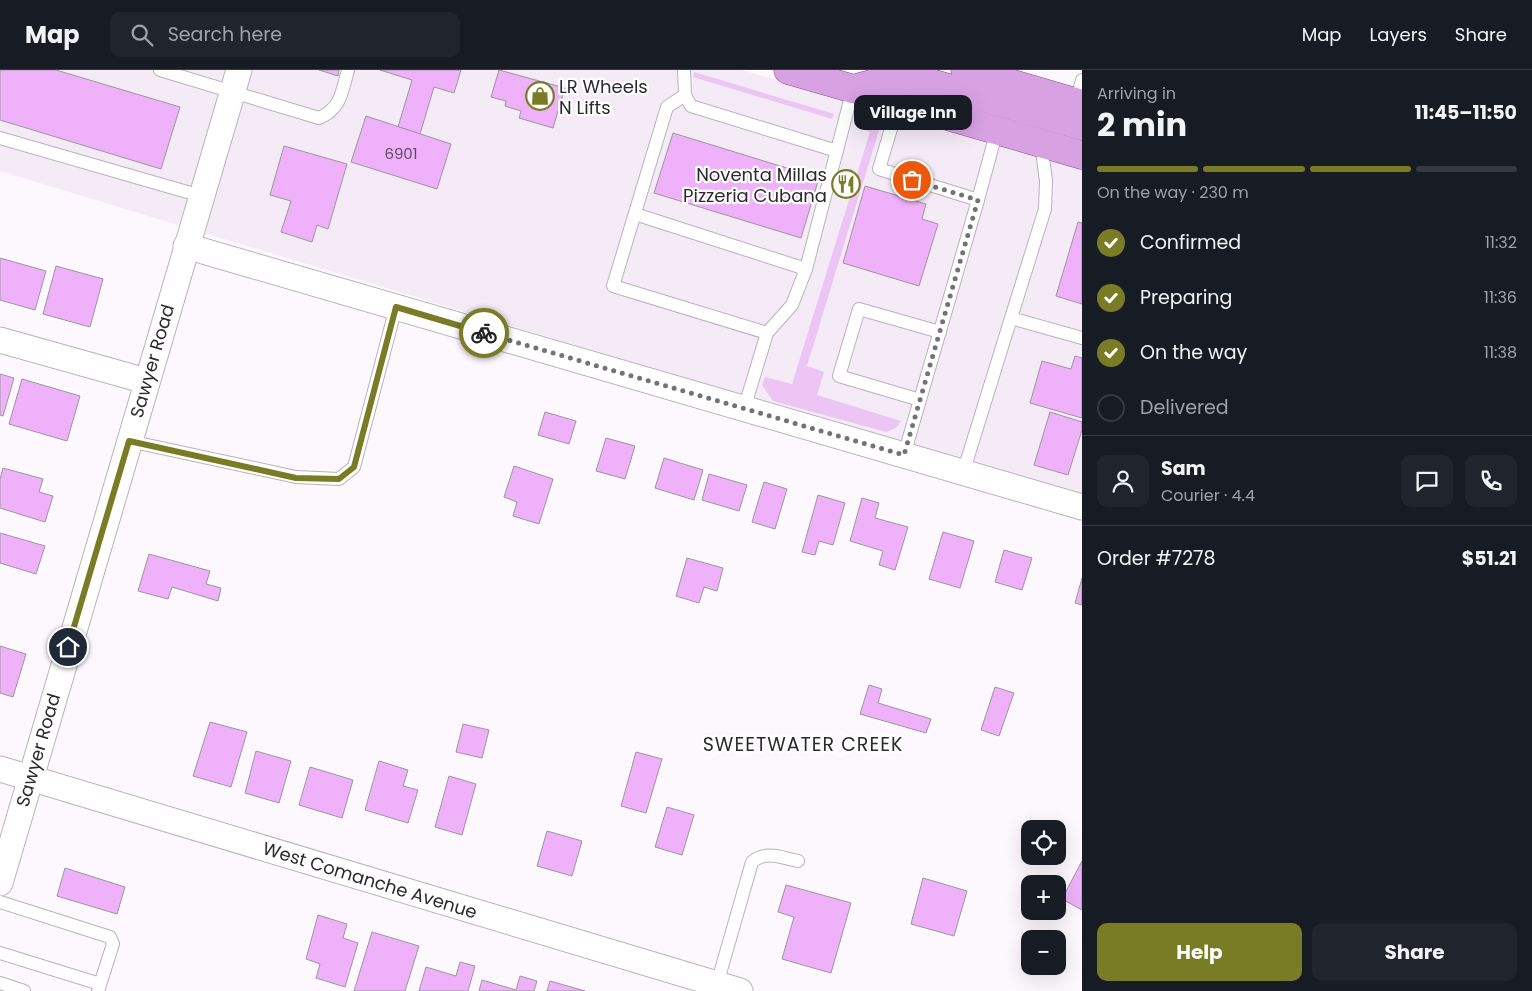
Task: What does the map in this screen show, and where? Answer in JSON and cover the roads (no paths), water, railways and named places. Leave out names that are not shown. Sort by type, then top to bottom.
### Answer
[{"type":"main road","points":[[788,70],[1082,155]]},
{"type":"main road","points":[[965,70],[1080,103]]},
{"type":"main road","points":[[853,89],[903,75],[1080,103]]},
{"type":"street","name":"Sawyer Road","points":[[0,883],[146,381],[236,81]]},
{"type":"street","points":[[186,246],[1082,507]]},
{"type":"street","points":[[0,340],[146,381]]},
{"type":"street","name":"West Comanche Avenue","points":[[0,770],[740,991]]},
{"type":"lane","points":[[160,70],[236,81],[319,118],[329,114],[338,104],[348,70]]},
{"type":"lane","points":[[684,70],[684,96],[691,106],[837,151]]},
{"type":"lane","points":[[744,409],[767,333],[792,305],[806,269],[853,89]]},
{"type":"lane","points":[[684,96],[667,107],[613,286],[767,333]]},
{"type":"lane","points":[[899,102],[879,169],[978,200]]},
{"type":"lane","points":[[904,455],[997,130]]},
{"type":"lane","points":[[0,138],[201,196]]},
{"type":"lane","points":[[964,473],[1045,210],[1046,181],[1041,143]]},
{"type":"lane","points":[[634,214],[806,269]]},
{"type":"lane","points":[[129,441],[296,478],[339,479],[354,467],[396,307]]},
{"type":"lane","points":[[920,400],[839,376],[859,309],[940,332]]},
{"type":"lane","points":[[1011,318],[1082,338]]},
{"type":"lane","points":[[717,984],[752,862],[758,857],[768,855],[798,861]]},
{"type":"lane","points":[[0,902],[110,937],[113,944],[99,988],[0,953]]},
{"type":"lane","points":[[0,983],[24,991]]},
{"type":"place","name":"LR Wheels N Lifts","points":[[540,96]]},
{"type":"place","name":"Village Inn","points":[[912,180]]},
{"type":"place","name":"Noventa Millas Pizzeria Cubana","points":[[846,184]]},
{"type":"district","name":"SWEETWATER CREEK","points":[[803,744]]}]
